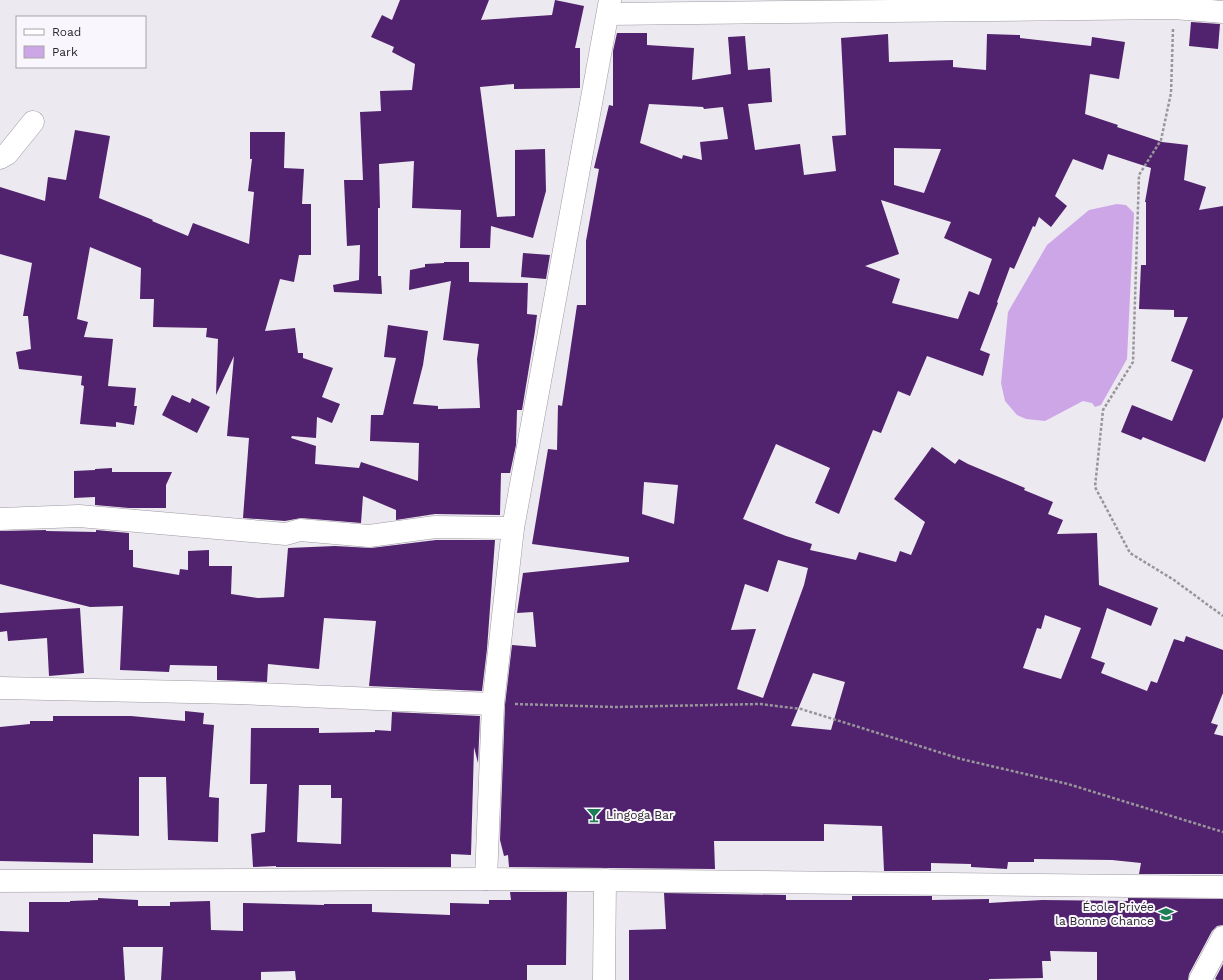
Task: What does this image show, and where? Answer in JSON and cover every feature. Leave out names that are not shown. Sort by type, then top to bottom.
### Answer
[{"type":"street","points":[[486,879],[493,704],[513,528],[609,7],[914,5],[1186,6],[1223,12]]},
{"type":"street","points":[[0,158],[7,154],[33,122]]},
{"type":"street","points":[[0,519],[79,516],[286,534],[300,530],[369,536],[435,527],[513,528]]},
{"type":"street","points":[[0,688],[236,693],[493,704]]},
{"type":"street","points":[[0,882],[486,879],[1223,887]]},
{"type":"street","points":[[604,980],[605,880]]},
{"type":"street","points":[[1200,980],[1223,937]]},
{"type":"path","points":[[1186,6],[1171,93],[1161,140],[1139,175],[1133,362],[1103,410],[1095,487],[1130,553],[1174,580],[1223,616]]},
{"type":"path","points":[[493,704],[616,707],[760,704],[801,709],[954,756],[1068,784],[1223,832]]},
{"type":"green space","points":[[1117,204],[1126,205],[1134,213],[1127,359],[1101,405],[1095,407],[1092,403],[1083,401],[1045,421],[1026,419],[1017,415],[1005,401],[1001,383],[1008,312],[1047,245],[1089,210]]},
{"type":"building","points":[[400,0],[489,0],[481,20],[552,15],[555,0],[584,6],[575,48],[580,48],[580,88],[514,89],[514,84],[480,87],[497,217],[515,216],[515,150],[545,149],[546,191],[533,238],[491,226],[490,248],[460,248],[461,210],[412,208],[414,161],[379,164],[380,208],[378,208],[378,276],[381,276],[382,294],[334,292],[333,285],[359,280],[360,245],[347,246],[344,180],[363,180],[360,112],[381,111],[380,91],[412,90],[415,64],[392,52],[394,47],[371,37],[382,15],[392,20]]},
{"type":"building","points":[[1191,22],[1220,24],[1218,49],[1189,46]]},
{"type":"building","points":[[617,33],[647,33],[647,45],[694,48],[692,80],[731,74],[728,37],[745,36],[748,70],[770,68],[772,102],[748,104],[755,150],[800,144],[804,175],[836,171],[832,136],[846,135],[841,38],[888,34],[889,62],[953,60],[953,67],[986,70],[987,34],[1020,35],[1020,38],[1091,46],[1092,37],[1125,42],[1119,79],[1090,74],[1085,114],[1118,125],[1117,127],[1162,142],[1188,145],[1184,180],[1206,187],[1199,210],[1223,206],[1223,417],[1205,462],[1143,437],[1141,440],[1121,432],[1132,405],[1172,421],[1193,370],[1171,361],[1188,317],[1174,317],[1174,310],[1139,309],[1141,265],[1146,265],[1145,202],[1151,168],[1108,154],[1103,170],[1073,159],[1055,196],[1067,206],[1051,227],[1039,217],[1035,227],[1033,226],[1014,269],[1010,267],[980,350],[990,354],[983,376],[927,356],[910,396],[898,391],[881,433],[873,430],[839,514],[815,503],[830,468],[776,444],[743,519],[786,536],[812,544],[810,550],[856,560],[859,552],[896,562],[900,551],[911,555],[925,522],[894,499],[932,447],[955,464],[959,459],[1053,502],[1048,514],[1063,520],[1057,534],[1097,533],[1099,585],[1158,608],[1151,626],[1107,608],[1091,658],[1105,663],[1101,673],[1147,691],[1151,681],[1157,683],[1174,639],[1184,642],[1186,636],[1223,650],[1223,693],[1211,723],[1218,725],[1214,734],[1223,736],[1223,874],[1139,874],[1141,863],[1112,860],[1034,859],[1034,862],[1008,862],[1007,869],[971,867],[971,864],[931,863],[931,871],[884,871],[882,826],[824,824],[824,841],[714,841],[715,869],[509,867],[508,855],[504,856],[500,840],[505,705],[512,645],[536,647],[533,612],[517,613],[523,573],[629,562],[629,557],[532,544],[548,449],[557,450],[558,405],[562,406],[577,305],[586,305],[586,241],[599,169],[594,168],[609,105],[613,106],[613,51]],"holes":[[[649,104],[703,107],[704,109],[723,107],[728,139],[700,142],[702,160],[683,155],[682,159],[640,143]],[[894,148],[941,149],[924,193],[894,185]],[[881,200],[951,222],[944,238],[992,259],[979,295],[969,291],[958,319],[892,303],[900,279],[865,266],[899,254]],[[644,482],[678,485],[674,524],[642,514]],[[778,560],[808,568],[804,585],[763,698],[737,689],[756,629],[731,630],[745,584],[768,592]],[[1045,615],[1081,628],[1061,679],[1023,668],[1037,628],[1041,629]],[[813,673],[845,682],[831,730],[791,726]]]},
{"type":"building","points":[[75,130],[110,136],[99,198],[188,236],[193,223],[249,244],[254,192],[248,191],[252,159],[250,159],[250,132],[285,132],[284,168],[304,169],[302,204],[311,204],[311,255],[299,255],[294,282],[280,279],[265,331],[295,328],[298,353],[303,353],[303,358],[333,368],[322,397],[340,404],[332,423],[317,417],[316,438],[292,436],[291,438],[316,446],[315,464],[359,468],[361,462],[418,481],[419,443],[370,441],[371,415],[383,415],[396,358],[384,357],[388,325],[428,331],[423,365],[413,404],[438,406],[438,409],[480,408],[477,359],[479,344],[443,340],[451,281],[409,290],[410,270],[425,267],[425,264],[469,262],[469,282],[528,283],[527,314],[537,315],[522,410],[517,410],[516,445],[510,473],[501,473],[500,515],[435,514],[396,520],[396,510],[363,496],[361,523],[301,518],[285,521],[243,518],[249,438],[227,436],[234,356],[216,395],[218,339],[206,337],[207,328],[153,327],[154,299],[140,299],[141,268],[90,247],[77,319],[88,322],[84,337],[113,339],[108,386],[136,388],[134,406],[137,406],[134,425],[116,422],[116,427],[80,424],[84,386],[81,385],[82,376],[19,369],[16,352],[31,349],[28,316],[23,316],[32,263],[0,254],[0,187],[45,201],[48,177],[66,180]]},
{"type":"building","points":[[523,253],[550,255],[546,279],[521,277]]},
{"type":"building","points":[[172,395],[190,403],[192,398],[210,407],[197,433],[162,415]]},
{"type":"building","points":[[112,468],[112,472],[172,472],[166,485],[166,508],[129,508],[95,505],[95,497],[74,498],[74,471]]},
{"type":"building","points":[[46,530],[96,532],[96,530],[129,533],[129,550],[133,550],[133,567],[179,575],[180,569],[188,570],[188,551],[209,550],[209,566],[232,566],[231,594],[258,598],[284,597],[288,548],[335,546],[371,548],[436,540],[495,540],[487,649],[482,691],[369,686],[376,621],[324,618],[319,669],[268,664],[267,682],[217,680],[217,666],[170,665],[169,672],[120,670],[123,606],[90,607],[0,584],[0,531]]},
{"type":"building","points":[[80,608],[84,673],[49,676],[47,638],[8,641],[7,631],[0,632],[0,613]]},
{"type":"building","points":[[185,711],[204,713],[203,724],[214,725],[209,797],[219,798],[218,842],[168,840],[166,777],[139,777],[139,836],[93,834],[93,863],[0,861],[0,727],[30,724],[30,721],[53,721],[53,716],[131,716],[185,721]]},
{"type":"building","points":[[392,712],[480,716],[478,763],[474,747],[471,855],[451,854],[451,867],[253,867],[251,834],[265,832],[267,784],[250,784],[251,728],[319,728],[319,733],[375,732],[375,730],[391,731]],"holes":[[[299,785],[331,785],[331,798],[342,798],[341,844],[297,842]]]},
{"type":"building","points":[[510,892],[567,892],[566,965],[527,965],[527,980],[296,980],[295,971],[261,972],[261,980],[161,980],[163,947],[123,947],[125,980],[0,980],[0,931],[29,932],[29,902],[70,902],[98,900],[98,898],[138,900],[138,906],[170,906],[170,902],[210,901],[211,930],[243,931],[243,903],[324,905],[372,904],[372,912],[450,915],[450,903],[489,904],[489,900],[511,900]]},
{"type":"building","points":[[664,893],[786,895],[786,900],[852,900],[852,896],[932,896],[932,900],[989,899],[989,903],[1042,900],[1128,901],[1128,898],[1223,899],[1223,925],[1217,926],[1212,931],[1189,974],[1188,980],[1097,980],[1097,952],[1050,951],[1051,961],[1042,961],[1043,978],[989,980],[629,980],[629,930],[666,929]]},
{"type":"building","points":[[1223,964],[1223,980],[1217,980],[1215,979]]},
{"type":"place","name":"Lingoga Bar","points":[[594,815]]},
{"type":"place","name":"École Privée la Bonne Chance","points":[[1166,914]]}]
